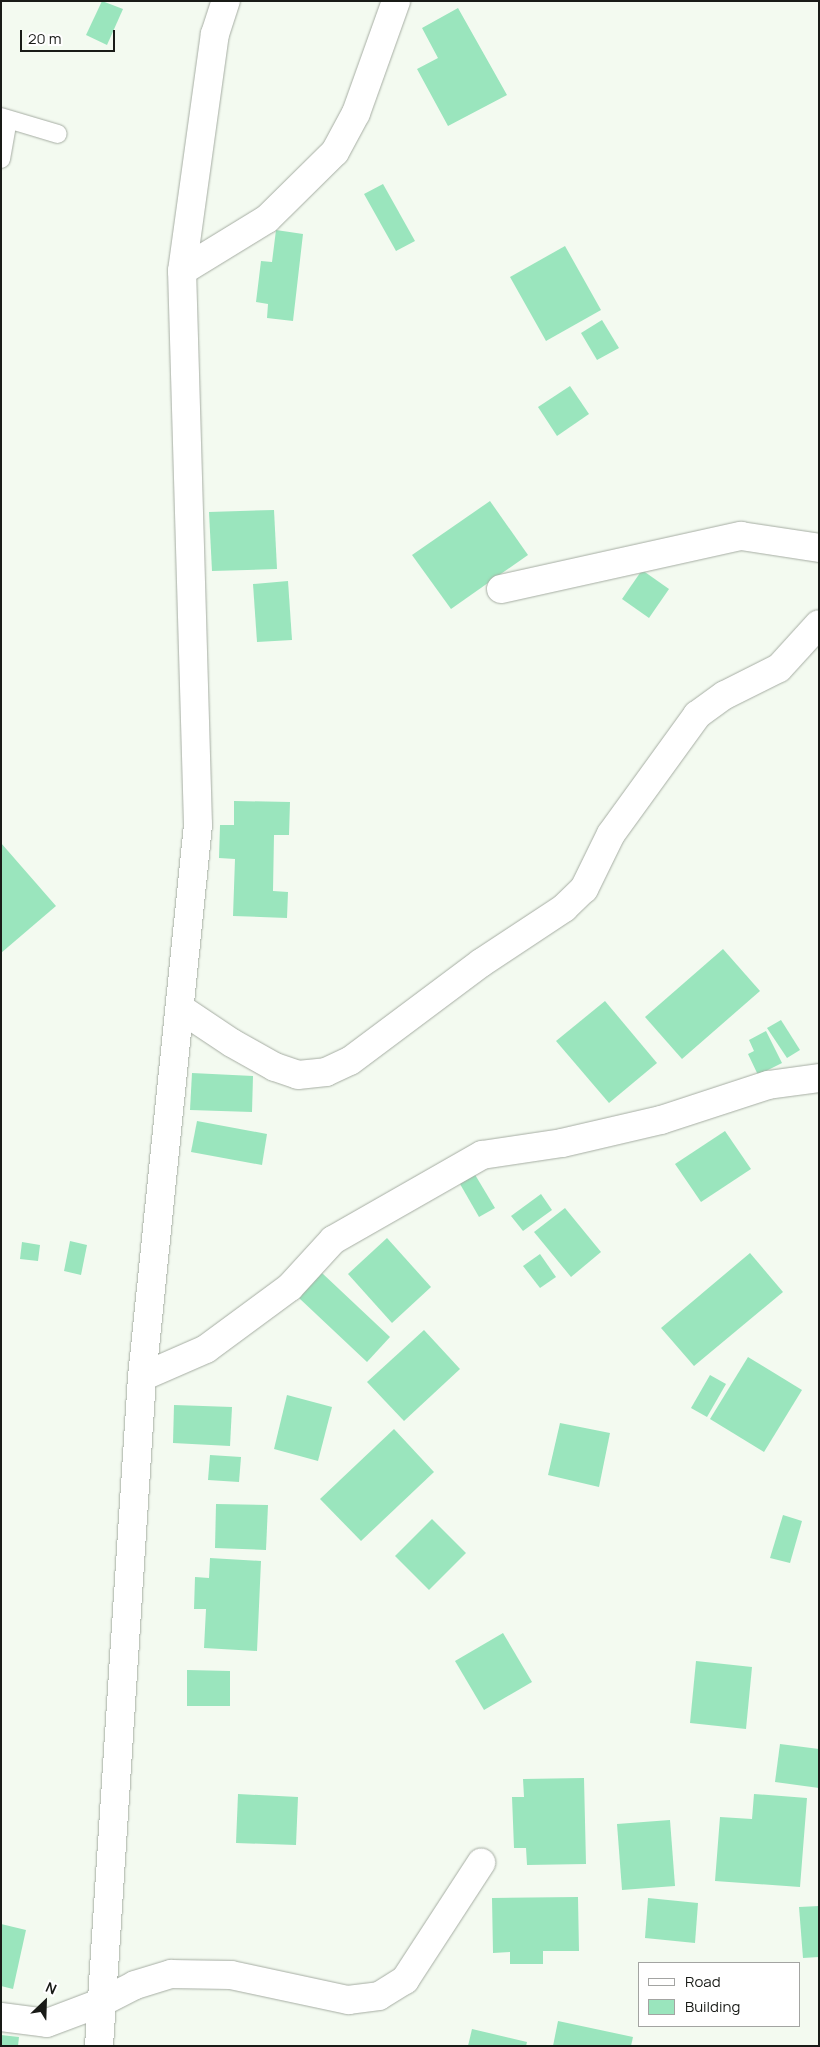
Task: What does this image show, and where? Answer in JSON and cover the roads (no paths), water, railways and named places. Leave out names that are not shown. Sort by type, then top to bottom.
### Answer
[{"type":"street","points":[[99,2046],[100,2003],[142,1377],[181,1009],[198,825],[182,271],[215,34],[226,1]]},
{"type":"street","points":[[182,271],[267,219],[335,152],[356,113],[396,1]]},
{"type":"street","points":[[501,589],[741,536],[819,548]]},
{"type":"street","points":[[181,1009],[232,1043],[275,1067],[298,1075],[326,1072],[350,1061],[481,964],[564,908],[584,889],[611,834],[697,715],[725,695],[779,668],[819,624]]},
{"type":"street","points":[[142,1377],[206,1349],[290,1287],[333,1240],[482,1155],[562,1143],[661,1120],[768,1085],[819,1078]]},
{"type":"street","points":[[1,2017],[47,2023],[100,2003],[135,1985],[171,1974],[231,1974],[348,2000],[379,1996],[405,1980],[481,1863]]},
{"type":"lane","points":[[1,159],[5,119],[58,134]]}]
